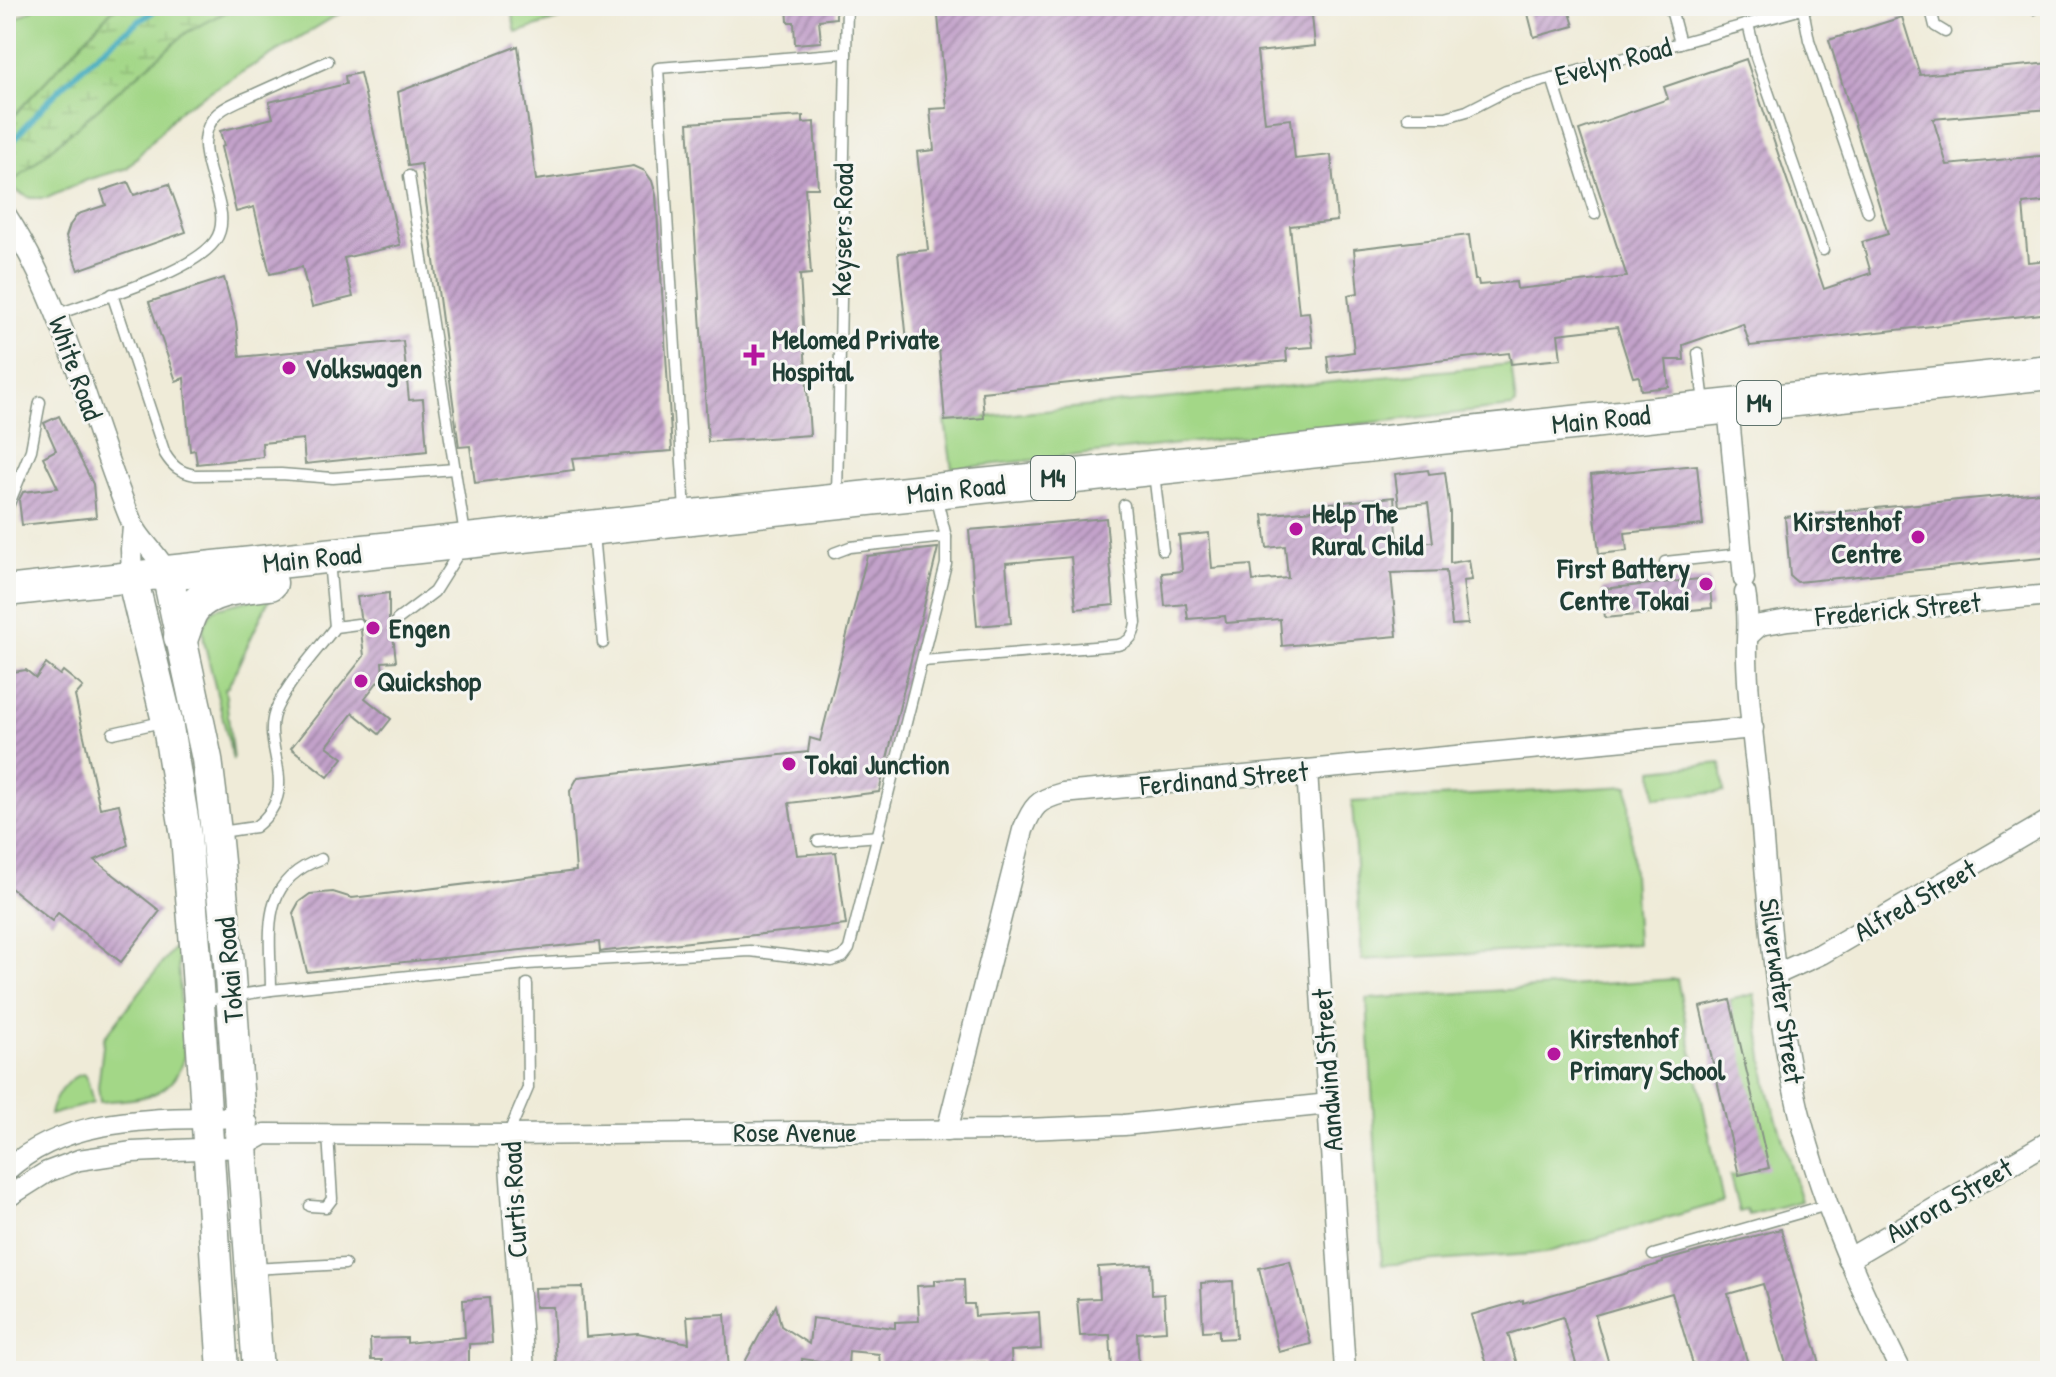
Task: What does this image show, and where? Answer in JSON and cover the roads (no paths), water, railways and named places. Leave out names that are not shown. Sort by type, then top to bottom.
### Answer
[{"type":"main road","name":"Main Road","points":[[6,591],[167,573],[329,565],[593,536],[686,518],[837,501],[2050,372]]},
{"type":"main road","points":[[593,536],[713,531],[759,510]]},
{"type":"main road","points":[[181,637],[193,607],[216,593],[329,565]]},
{"type":"main road","name":"Tokai Road","points":[[167,573],[207,759],[216,832],[247,1133],[250,1269],[258,1371]]},
{"type":"main road","name":"Tokai Road","points":[[132,577],[167,721],[186,836],[223,1371]]},
{"type":"street","name":"White Road","points":[[6,215],[40,275],[133,527],[160,558],[167,573]]},
{"type":"street","name":"Silverwater Street","points":[[1716,408],[1741,554],[1749,635],[1746,656],[1777,974],[1790,1072],[1827,1205],[1864,1296],[1901,1371]]},
{"type":"street","name":"White Road","points":[[132,577],[133,527]]},
{"type":"street","name":"Frederick Street","points":[[1749,635],[1760,625],[1788,620],[2050,595]]},
{"type":"street","name":"Ferdinand Street","points":[[947,1131],[1023,830],[1032,810],[1048,797],[1063,793],[1753,728]]},
{"type":"street","name":"Aandwind Street","points":[[1307,770],[1345,1371]]},
{"type":"street","name":"Alfred Street","points":[[1777,974],[1821,954],[2050,820]]},
{"type":"street","name":"Rose Avenue","points":[[247,1133],[508,1135],[947,1131],[1124,1125],[1329,1104]]},
{"type":"street","points":[[6,1171],[31,1151],[78,1131],[113,1122],[206,1118],[247,1133]]},
{"type":"street","points":[[6,1198],[47,1172],[79,1160],[133,1152],[207,1149],[247,1133]]},
{"type":"street","name":"Curtis Road","points":[[508,1135],[524,1371]]},
{"type":"street","name":"Aurora Street","points":[[1848,1259],[2050,1141]]},
{"type":"lane","name":"Keysers Road","points":[[837,501],[847,6]]},
{"type":"lane","points":[[1670,6],[1680,43]]},
{"type":"lane","points":[[1930,6],[1935,26],[1945,32]]},
{"type":"lane","points":[[1808,8],[1809,40],[1868,212]]},
{"type":"lane","name":"Evelyn Road","points":[[1408,117],[1446,117],[1467,111],[1506,91],[1808,8]]},
{"type":"lane","points":[[1748,24],[1756,57],[1823,250]]},
{"type":"lane","points":[[686,518],[658,68],[846,53]]},
{"type":"lane","points":[[56,315],[202,256],[218,235],[221,220],[205,150],[208,124],[218,113],[328,61]]},
{"type":"lane","points":[[1552,78],[1595,214]]},
{"type":"lane","points":[[397,620],[434,592],[461,549],[455,469],[409,176]]},
{"type":"lane","points":[[112,294],[165,454],[183,473],[281,474],[314,478],[455,469]]},
{"type":"lane","points":[[1698,353],[1716,408]]},
{"type":"lane","points":[[6,511],[31,450],[40,402]]},
{"type":"lane","points":[[1153,467],[1163,550]]},
{"type":"lane","points":[[199,1001],[271,990],[527,964],[732,952],[832,961],[843,957],[849,949],[879,836],[946,564],[946,537],[935,491]]},
{"type":"lane","points":[[923,661],[1118,645],[1129,640],[1136,623],[1124,505]]},
{"type":"lane","points":[[593,536],[603,643]]},
{"type":"lane","points":[[834,553],[850,547],[946,537]]},
{"type":"lane","points":[[1665,562],[1741,554]]},
{"type":"lane","points":[[216,832],[255,827],[273,805],[280,785],[273,729],[277,707],[335,627],[329,565]]},
{"type":"lane","points":[[335,627],[358,624]]},
{"type":"lane","points":[[113,733],[167,721]]},
{"type":"lane","points":[[818,841],[879,836]]},
{"type":"lane","points":[[271,990],[272,909],[280,886],[305,865],[321,859]]},
{"type":"lane","name":"Curtis Road","points":[[508,1135],[528,1088],[527,984]]},
{"type":"lane","points":[[310,1206],[326,1207],[332,1199],[328,1134]]},
{"type":"lane","points":[[1653,1255],[1827,1205]]},
{"type":"lane","points":[[250,1269],[345,1264]]},
{"type":"waterway","points":[[6,150],[78,72],[161,6]]},
{"type":"place","name":"Melomed Private Hospital","points":[[754,355]]},
{"type":"place","name":"Volkswagen","points":[[289,368]]},
{"type":"place","name":"Help The Rural Child","points":[[1296,529]]},
{"type":"place","name":"Kirstenhof Centre","points":[[1918,537]]},
{"type":"place","name":"First Battery Centre Tokai","points":[[1706,584]]},
{"type":"place","name":"Engen","points":[[373,628]]},
{"type":"place","name":"Quickshop","points":[[361,681]]},
{"type":"place","name":"Tokai Junction","points":[[789,764]]},
{"type":"place","name":"Kirstenhof Primary School","points":[[1554,1054]]}]
